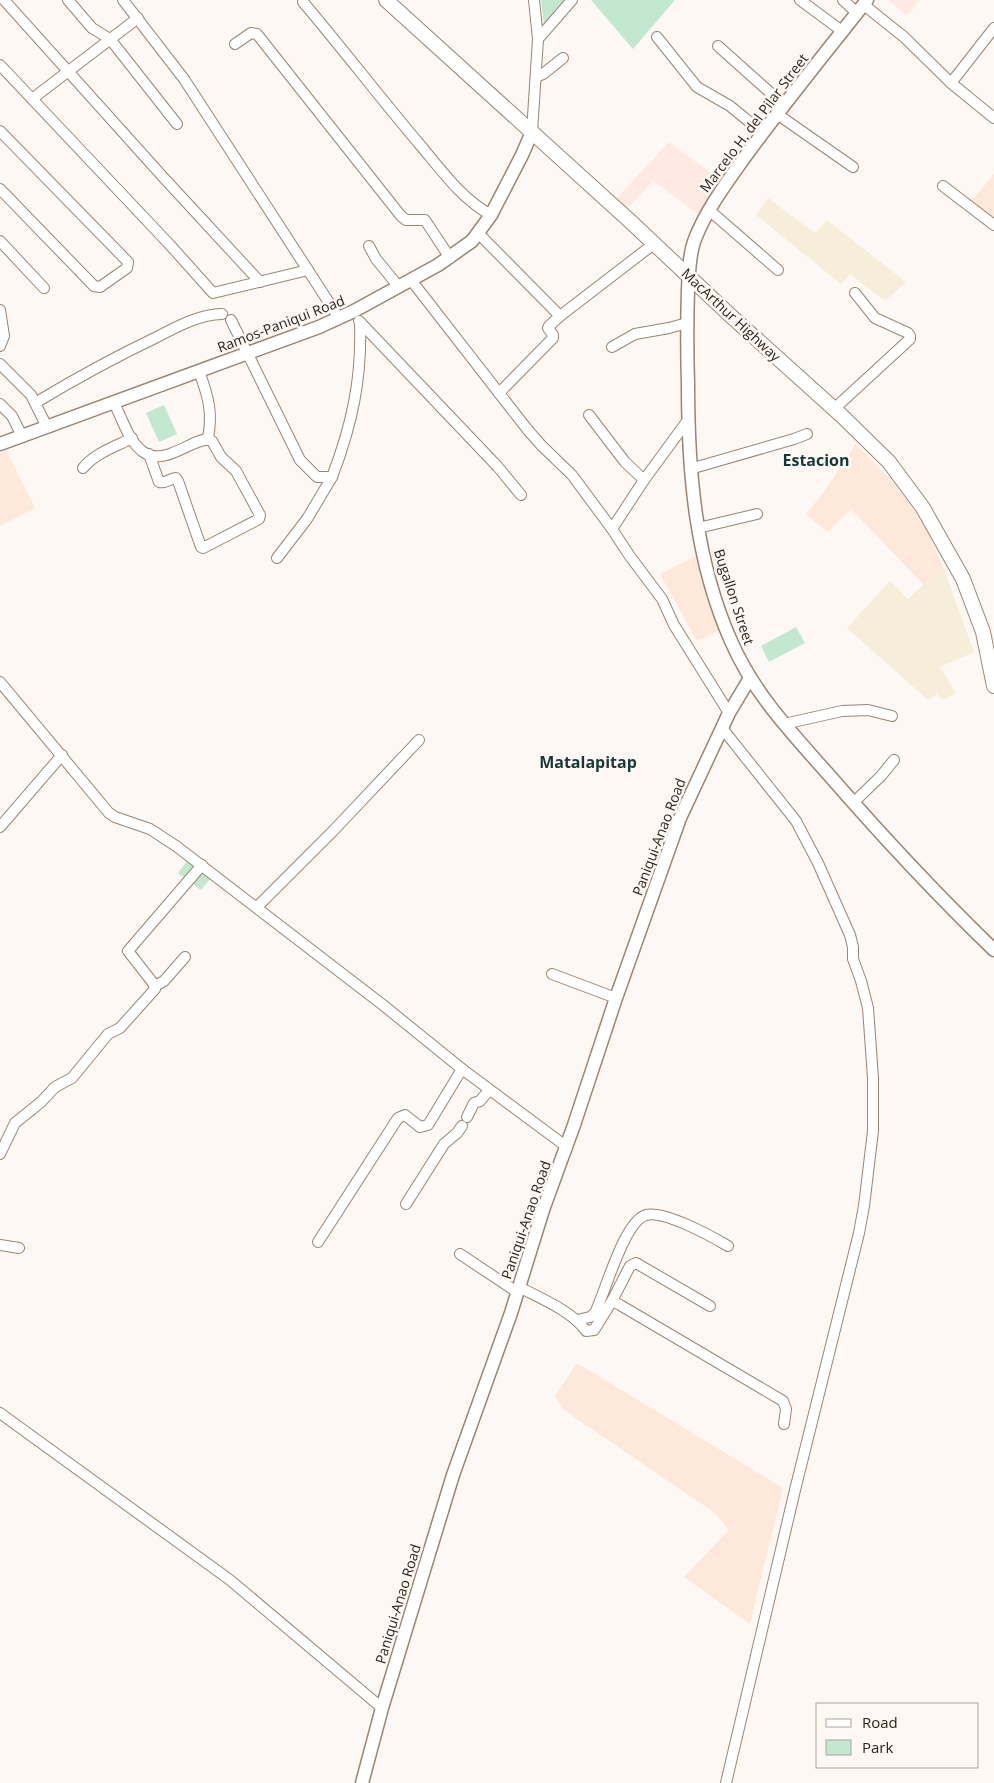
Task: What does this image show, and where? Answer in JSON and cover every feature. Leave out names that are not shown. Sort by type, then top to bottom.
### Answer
[{"type":"highway","name":"MacArthur Highway","points":[[386,0],[655,243],[688,277],[834,409],[889,462],[916,497],[963,579],[983,632],[994,686]]},
{"type":"main road","name":"Marcelo H. del Pilar Street","points":[[688,277],[693,242],[709,210],[723,188],[780,110],[863,6]]},
{"type":"main road","name":"Ramos-Paniqui Road","points":[[0,444],[339,318],[357,317],[399,287],[450,258],[472,242],[491,215],[532,132]]},
{"type":"main road","name":"Bugallon Street","points":[[688,277],[690,469],[698,528],[710,582],[725,628],[735,650],[764,700],[784,724],[922,878],[994,950]]},
{"type":"main road","name":"Paniqui-Anao Road","points":[[362,1783],[382,1708],[453,1475],[518,1289],[543,1210],[567,1147],[616,998],[680,818],[729,713],[750,678]]},
{"type":"street","points":[[4,0],[260,282]]},
{"type":"street","points":[[68,0],[92,28],[110,39],[177,124]]},
{"type":"street","points":[[123,0],[184,78],[339,318]]},
{"type":"street","points":[[532,132],[538,39],[534,0]]},
{"type":"street","points":[[538,39],[572,0]]},
{"type":"street","points":[[800,0],[842,31]]},
{"type":"street","points":[[842,0],[863,6],[904,37],[951,84],[994,118]]},
{"type":"street","points":[[303,2],[460,192],[476,206],[491,215]]},
{"type":"street","points":[[32,99],[138,18]]},
{"type":"street","points":[[951,84],[994,28]]},
{"type":"street","points":[[235,44],[251,32],[257,34],[401,216],[406,220],[425,220],[450,258]]},
{"type":"street","points":[[657,38],[696,87],[730,106],[763,133]]},
{"type":"street","points":[[718,46],[780,110],[853,167]]},
{"type":"street","points":[[536,77],[543,74],[563,58]]},
{"type":"street","points":[[0,65],[170,245],[211,292],[218,293],[308,270]]},
{"type":"street","points":[[0,131],[128,262],[127,268],[100,287],[94,286],[0,189]]},
{"type":"street","points":[[943,186],[994,225]]},
{"type":"street","points":[[709,210],[778,270]]},
{"type":"street","points":[[479,234],[560,316]]},
{"type":"street","points":[[0,241],[44,288]]},
{"type":"street","points":[[499,394],[553,338],[554,335],[548,328],[549,326],[655,243]]},
{"type":"street","points":[[369,246],[376,259],[399,287]]},
{"type":"street","points":[[412,280],[499,394],[541,446],[572,476],[612,529],[662,599],[674,625],[729,713]]},
{"type":"street","points":[[834,409],[910,339],[908,333],[875,318],[855,293]]},
{"type":"street","points":[[0,310],[4,336],[0,346]]},
{"type":"street","points":[[35,403],[117,356],[167,332],[189,322],[222,314]]},
{"type":"street","points":[[277,558],[307,519],[332,477],[345,443],[357,394],[357,317]]},
{"type":"street","points":[[357,317],[498,467],[521,495]]},
{"type":"street","points":[[231,320],[300,460],[317,477],[332,477]]},
{"type":"street","points":[[612,347],[635,334],[687,323]]},
{"type":"street","points":[[0,364],[23,386],[35,403],[47,426]]},
{"type":"street","points":[[199,371],[210,405],[211,420],[208,438]]},
{"type":"street","points":[[114,403],[132,438],[140,449],[149,454],[166,456],[208,438]]},
{"type":"street","points":[[0,404],[12,416],[22,436]]},
{"type":"street","points":[[589,415],[625,462],[644,480]]},
{"type":"street","points":[[612,529],[644,480],[688,420]]},
{"type":"street","points":[[690,469],[807,434]]},
{"type":"street","points":[[83,468],[95,456],[132,438]]},
{"type":"street","points":[[149,454],[159,482],[164,483],[173,478],[178,481],[201,546],[206,548],[257,522],[260,515],[236,471],[222,457],[212,440],[208,438]]},
{"type":"street","points":[[698,528],[757,514]]},
{"type":"street","points":[[0,682],[109,813],[115,817],[150,829],[202,865],[383,1005],[462,1070],[567,1147]]},
{"type":"street","points":[[784,724],[842,711],[868,710],[892,716]]},
{"type":"street","points":[[722,728],[796,821],[818,862],[850,935],[853,959],[868,1008],[873,1078],[873,1131],[859,1233],[795,1490],[726,1783]]},
{"type":"street","points":[[256,907],[334,830],[419,740]]},
{"type":"street","points":[[0,827],[62,755]]},
{"type":"street","points":[[853,803],[881,776],[894,760]]},
{"type":"street","points":[[155,986],[128,951],[202,865]]},
{"type":"street","points":[[0,1154],[16,1123],[41,1102],[55,1087],[72,1078],[108,1034],[120,1028],[155,989],[155,986],[164,981],[185,957]]},
{"type":"street","points":[[552,974],[616,998]]},
{"type":"street","points":[[318,1242],[398,1118],[405,1115],[420,1127],[428,1125],[462,1070]]},
{"type":"street","points":[[406,1204],[444,1144],[457,1133],[474,1104],[482,1099],[489,1090]]},
{"type":"street","points":[[577,1320],[590,1317],[595,1313],[613,1266],[637,1220],[643,1216],[655,1215],[680,1222],[728,1246]]},
{"type":"street","points":[[0,1245],[19,1248]]},
{"type":"street","points":[[460,1254],[518,1289],[577,1320],[586,1331],[594,1330],[612,1302],[630,1266],[636,1263],[710,1306]]},
{"type":"street","points":[[612,1302],[633,1312],[783,1401],[786,1409],[784,1424]]},
{"type":"street","points":[[0,1413],[230,1580],[382,1708]]},
{"type":"shaded area","points":[[889,0],[920,0],[907,16]]},
{"type":"shaded area","points":[[669,142],[724,183],[701,216],[653,181],[626,210],[615,200]]},
{"type":"shaded area","points":[[994,174],[994,219],[971,202]]},
{"type":"shaded area","points":[[768,198],[815,233],[827,220],[906,282],[885,301],[850,274],[841,284],[756,215]]},
{"type":"shaded area","points":[[856,444],[891,480],[915,512],[930,537],[943,567],[924,585],[851,509],[827,532],[806,514],[824,492]]},
{"type":"shaded area","points":[[6,450],[35,508],[0,526],[0,453]]},
{"type":"shaded area","points":[[700,554],[723,628],[697,641],[660,574]]},
{"type":"shaded area","points":[[943,567],[974,652],[940,667],[956,693],[943,700],[937,694],[928,700],[847,628],[890,581],[908,599]]},
{"type":"shaded area","points":[[577,1363],[783,1488],[750,1624],[684,1577],[729,1530],[715,1513],[564,1410],[555,1396]]},
{"type":"green space","points":[[541,0],[566,0],[544,26]]},
{"type":"green space","points":[[591,0],[675,0],[633,49]]},
{"type":"green space","points":[[164,405],[177,434],[159,442],[146,413]]},
{"type":"green space","points":[[796,627],[805,643],[769,662],[761,646]]},
{"type":"green space","points":[[187,861],[210,879],[201,890],[178,873]]},
{"type":"district","name":"Estacion","points":[[816,460]]},
{"type":"district","name":"Matalapitap","points":[[588,762]]}]
